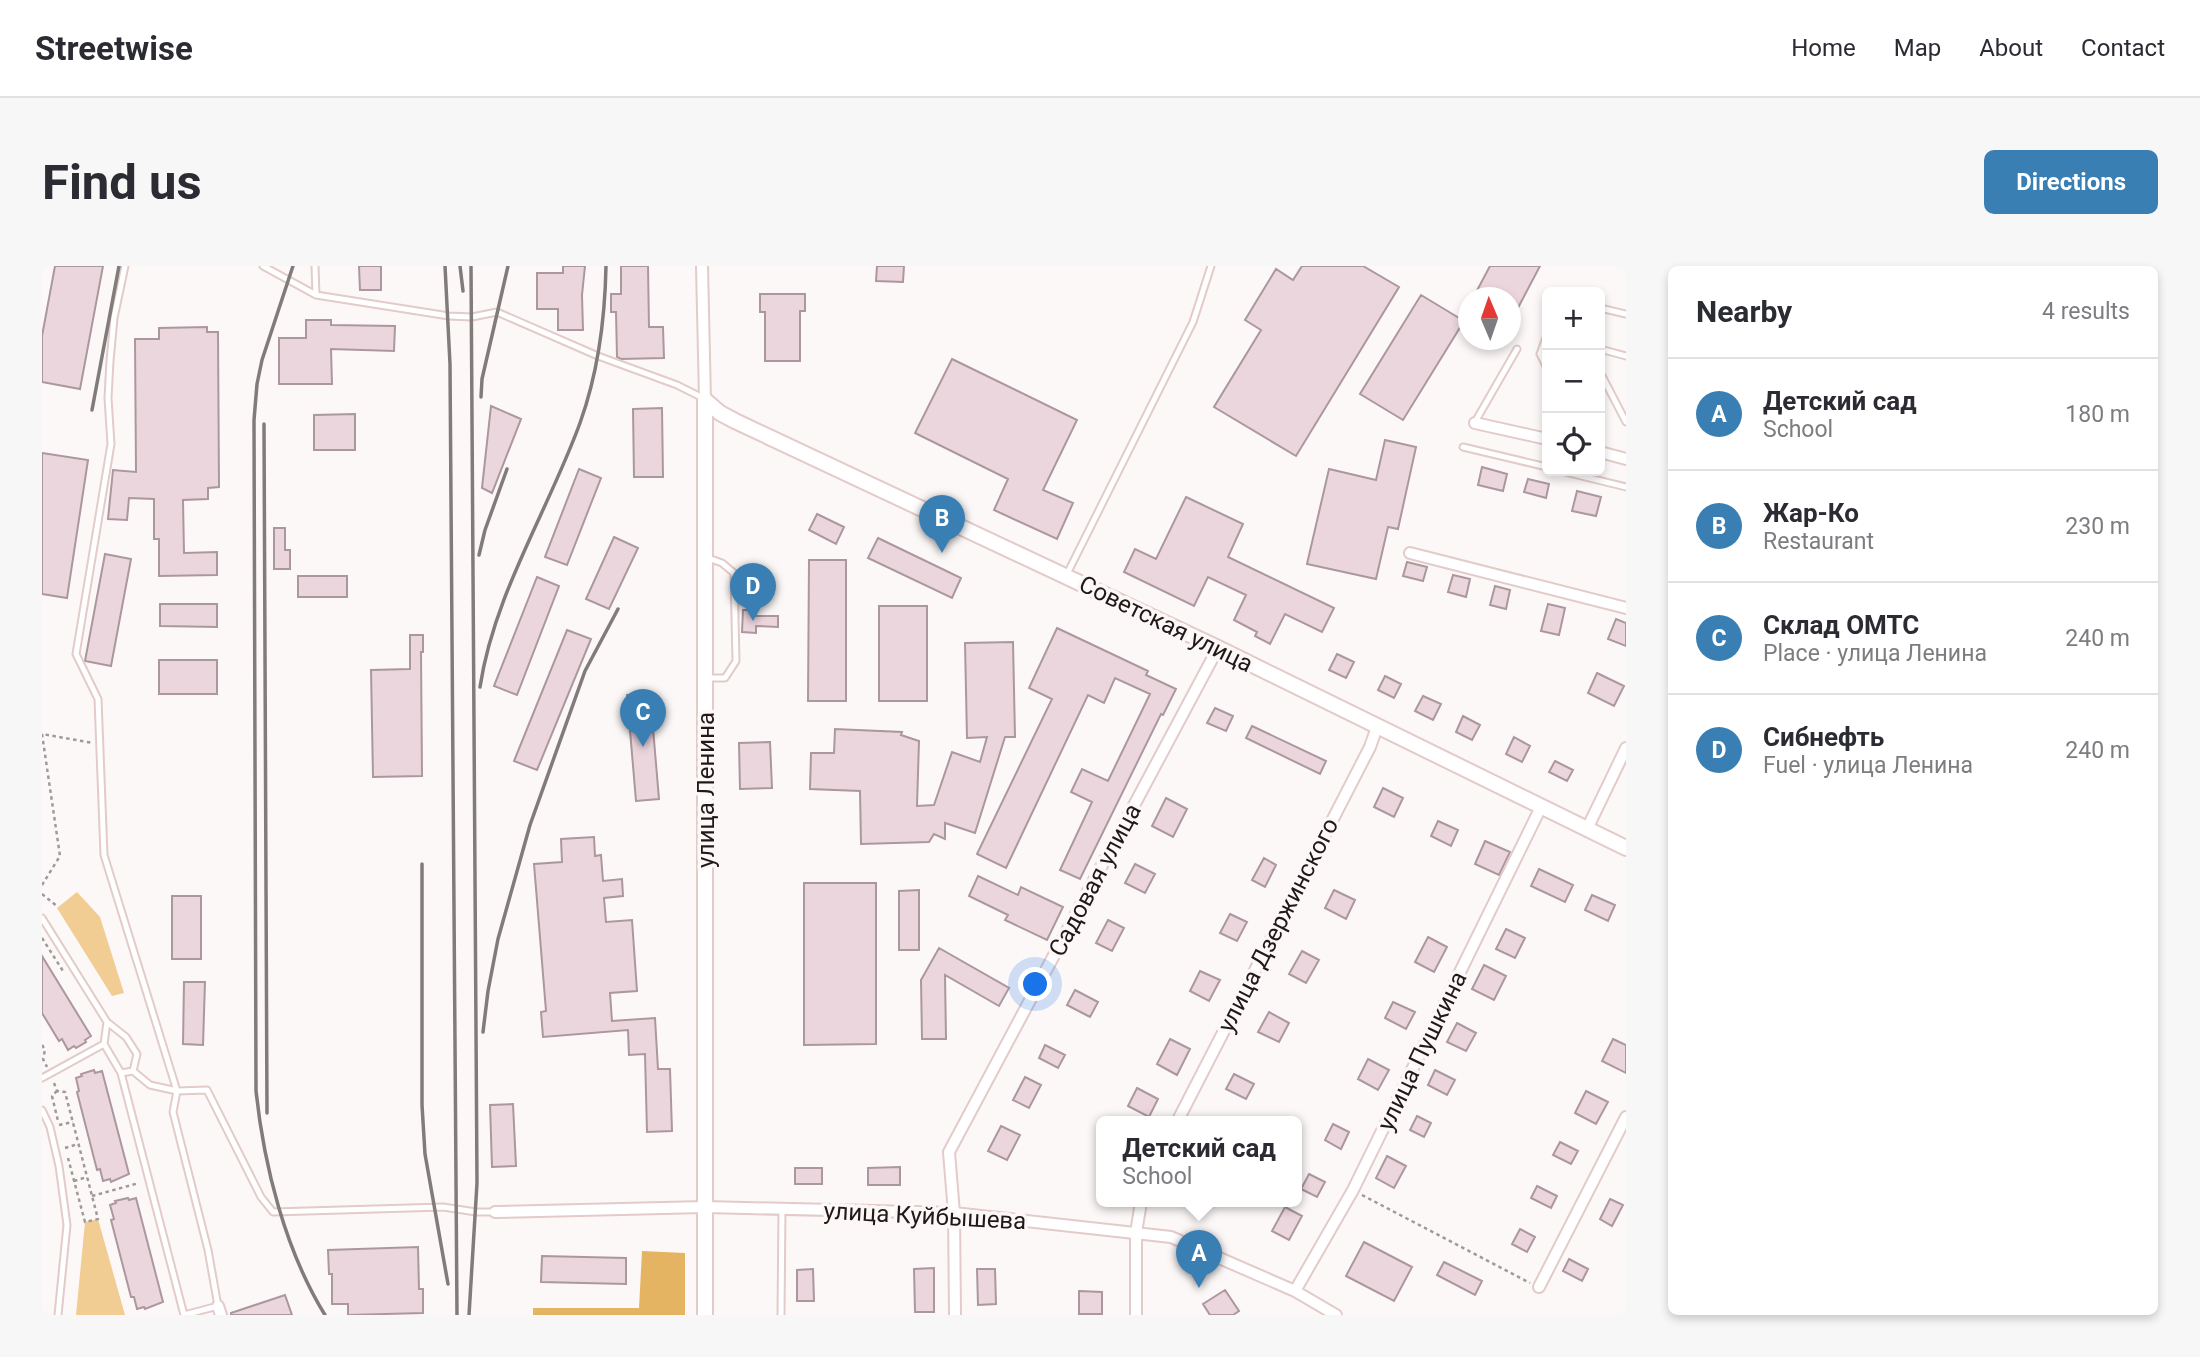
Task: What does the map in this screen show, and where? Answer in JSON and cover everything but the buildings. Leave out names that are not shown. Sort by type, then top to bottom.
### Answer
[{"type":"street","name":"улица Ленина","points":[[702,266],[707,678],[705,1315]]},
{"type":"street","name":"Советская улица","points":[[705,400],[720,413],[736,421],[1218,648],[1626,848]]},
{"type":"street","points":[[1475,423],[1542,438]]},
{"type":"street","points":[[1605,453],[1626,459]]},
{"type":"street","points":[[1409,553],[1626,608]]},
{"type":"street","name":"Садовая улица","points":[[955,1315],[954,1213],[949,1152],[1218,648]]},
{"type":"street","name":"улица Дзержинского","points":[[1180,1116],[1370,747],[1377,727]]},
{"type":"street","points":[[1587,829],[1626,748]]},
{"type":"street","name":"улица Пушкина","points":[[1295,1291],[1353,1190],[1541,807]]},
{"type":"street","points":[[1539,1287],[1626,1117]]},
{"type":"street","name":"улица Куйбышева","points":[[495,1212],[705,1207],[954,1213],[1171,1237],[1295,1291],[1336,1315]]},
{"type":"street","points":[[1136,1315],[1136,1233],[1140,1207]]},
{"type":"lane","points":[[107,1022],[104,1044],[121,1073],[184,1315],[220,1311],[208,1250],[173,1112],[177,1091],[104,855],[98,699],[76,654],[111,444],[108,398],[110,361],[114,318],[125,266]]},
{"type":"lane","points":[[263,266],[316,295],[467,317],[497,312],[598,356],[677,385],[705,400]]},
{"type":"lane","points":[[315,266],[316,295]]},
{"type":"lane","points":[[1066,576],[1193,322],[1210,266]]},
{"type":"lane","points":[[1605,309],[1626,314]]},
{"type":"lane","points":[[1475,423],[1516,350]]},
{"type":"lane","points":[[1604,350],[1626,356]]},
{"type":"lane","points":[[1605,382],[1626,422]]},
{"type":"lane","points":[[1464,447],[1542,466]]},
{"type":"lane","points":[[1581,476],[1626,487]]},
{"type":"lane","points":[[705,557],[722,562],[734,573],[736,661],[725,678],[707,678]]},
{"type":"lane","points":[[42,918],[107,1022],[126,1037],[136,1054],[133,1071]]},
{"type":"lane","points":[[42,1078],[104,1044]]},
{"type":"lane","points":[[121,1073],[133,1071],[150,1085],[177,1091],[207,1090],[261,1198],[273,1212],[443,1207],[495,1212]]},
{"type":"lane","points":[[42,1110],[50,1127],[59,1166],[67,1225],[58,1315]]},
{"type":"lane","points":[[781,1315],[782,1209]]},
{"type":"path","points":[[42,885],[60,856],[42,734],[99,745]]},
{"type":"path","points":[[42,894],[58,907]]},
{"type":"path","points":[[42,938],[64,972]]},
{"type":"path","points":[[42,1045],[45,1050],[43,1059],[57,1091]]},
{"type":"path","points":[[57,1091],[65,1092],[98,1219],[85,1222],[65,1148],[78,1144]]},
{"type":"path","points":[[57,1091],[52,1096],[59,1125],[72,1122]]},
{"type":"path","points":[[74,1181],[87,1177]]},
{"type":"path","points":[[92,1196],[149,1181]]},
{"type":"path","points":[[1353,1190],[1539,1287]]},
{"type":"shaded area","points":[[77,892],[100,917],[124,993],[112,996],[57,908]]},
{"type":"shaded area","points":[[98,1219],[125,1315],[76,1315],[85,1222]]},
{"type":"shaded area","points":[[642,1251],[685,1253],[685,1315],[533,1315],[533,1308],[639,1308]]},
{"type":"railway","points":[[92,410],[119,266]]},
{"type":"railway","points":[[293,266],[262,360],[254,420],[256,1091],[278,1207],[298,1263],[325,1315]]},
{"type":"railway","points":[[445,266],[450,364],[457,1315]]},
{"type":"railway","points":[[460,266],[463,291]]},
{"type":"railway","points":[[469,1315],[477,1183],[471,266]]},
{"type":"railway","points":[[481,397],[482,379],[508,266]]},
{"type":"railway","points":[[480,687],[487,653],[509,586],[567,456],[592,385],[604,306],[606,266]]},
{"type":"railway","points":[[264,424],[267,1113]]},
{"type":"railway","points":[[479,555],[507,469]]},
{"type":"railway","points":[[483,1032],[498,939],[530,825],[585,671],[618,609]]},
{"type":"railway","points":[[422,864],[422,1105],[425,1154],[448,1284]]},
{"type":"place","name":"Жар-Ко","points":[[942,553]]},
{"type":"place","name":"Сибнефть","points":[[753,621]]},
{"type":"place","name":"Склад ОМТС","points":[[643,747]]},
{"type":"place","name":"Детский сад","points":[[1199,1288]]}]
